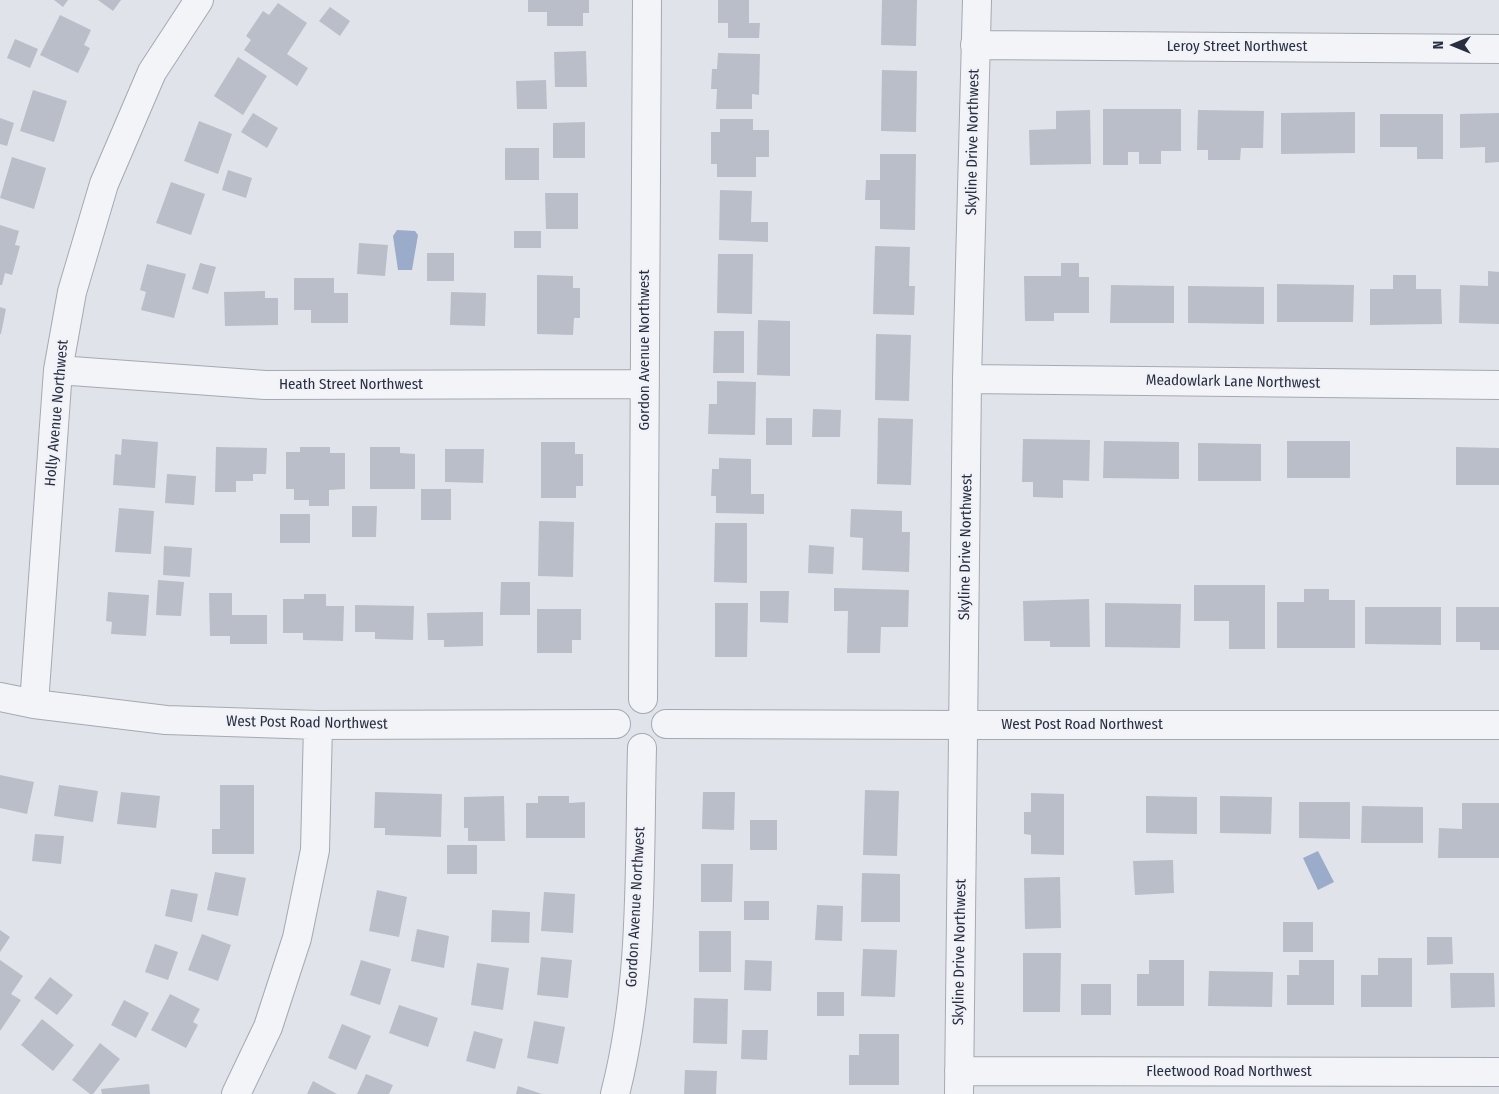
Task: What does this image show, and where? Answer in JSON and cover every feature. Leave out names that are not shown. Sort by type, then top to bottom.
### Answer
[{"type":"street","name":"Holly Avenue Northwest","points":[[34,704],[58,370],[72,292],[104,184],[152,72],[198,0]]},
{"type":"street","name":"Gordon Avenue Northwest","points":[[643,699],[647,0]]},
{"type":"street","name":"Skyline Drive Northwest","points":[[958,1082],[967,379],[976,0]]},
{"type":"street","name":"Leroy Street Northwest","points":[[975,45],[1499,49]]},
{"type":"street","name":"Heath Street Northwest","points":[[58,370],[265,385],[645,384]]},
{"type":"street","name":"Meadowlark Lane Northwest","points":[[967,379],[1499,385]]},
{"type":"street","name":"West Post Road Northwest","points":[[0,698],[166,720],[318,726],[616,724]]},
{"type":"street","points":[[643,699],[650,701],[662,710],[666,724],[661,738],[656,743],[642,748],[627,744],[621,739],[616,724],[621,709],[627,703],[643,699]]},
{"type":"street","name":"West Post Road Northwest","points":[[666,724],[964,726],[1499,725]]},
{"type":"street","points":[[236,1094],[268,1027],[297,938],[315,850],[318,726]]},
{"type":"street","name":"Gordon Avenue Northwest","points":[[615,1094],[623,1064],[637,963],[642,748]]},
{"type":"street","name":"Fleetwood Road Northwest","points":[[958,1082],[1499,1072]]},
{"type":"water","points":[[397,230],[415,231],[418,235],[412,270],[398,270],[393,236]]},
{"type":"water","points":[[1318,851],[1334,882],[1318,890],[1303,858]]},
{"type":"building","points":[[54,0],[68,0],[63,7]]},
{"type":"building","points":[[98,0],[121,0],[113,11]]},
{"type":"building","points":[[528,0],[589,0],[589,13],[583,13],[583,26],[547,26],[547,12],[528,12]]},
{"type":"building","points":[[718,0],[749,0],[749,23],[760,23],[759,38],[728,38],[728,23],[718,23]]},
{"type":"building","points":[[882,0],[917,0],[916,46],[881,45]]},
{"type":"building","points":[[278,3],[307,23],[287,54],[308,68],[297,86],[244,50],[251,40],[246,36],[263,11],[269,15]]},
{"type":"building","points":[[330,7],[350,21],[340,36],[319,21]]},
{"type":"building","points":[[60,15],[91,30],[84,45],[90,48],[78,73],[40,55]]},
{"type":"building","points":[[15,39],[38,49],[30,68],[7,58]]},
{"type":"building","points":[[586,51],[587,87],[555,87],[554,52]]},
{"type":"building","points":[[718,53],[760,54],[759,95],[752,94],[752,109],[716,109],[717,89],[711,89],[712,69],[717,69]]},
{"type":"building","points":[[238,57],[267,76],[243,115],[214,96]]},
{"type":"building","points":[[882,70],[917,71],[916,132],[881,131]]},
{"type":"building","points":[[546,80],[547,109],[517,109],[516,81]]},
{"type":"building","points":[[33,90],[67,101],[54,142],[20,131]]},
{"type":"building","points":[[1103,109],[1181,109],[1181,151],[1161,151],[1161,164],[1139,164],[1139,152],[1128,152],[1128,165],[1103,165]]},
{"type":"building","points":[[1090,110],[1091,164],[1030,165],[1029,130],[1056,129],[1056,111]]},
{"type":"building","points":[[1198,110],[1264,111],[1263,148],[1241,148],[1240,160],[1208,160],[1208,150],[1197,150]]},
{"type":"building","points":[[1355,112],[1355,153],[1281,154],[1281,113]]},
{"type":"building","points":[[253,113],[278,128],[267,148],[241,132]]},
{"type":"building","points":[[1499,113],[1499,162],[1485,163],[1485,147],[1460,148],[1460,114]]},
{"type":"building","points":[[1380,114],[1443,114],[1443,159],[1417,159],[1417,147],[1380,147]]},
{"type":"building","points":[[0,118],[14,123],[7,146],[0,144]]},
{"type":"building","points":[[720,119],[753,119],[753,130],[769,130],[769,157],[756,157],[756,177],[717,177],[717,164],[711,164],[711,132],[720,132]]},
{"type":"building","points":[[199,121],[232,134],[218,174],[184,161]]},
{"type":"building","points":[[585,122],[585,158],[553,158],[553,123]]},
{"type":"building","points":[[505,148],[539,148],[539,180],[505,180]]},
{"type":"building","points":[[880,154],[916,154],[915,230],[880,229],[880,200],[865,200],[866,180],[880,180]]},
{"type":"building","points":[[12,157],[46,168],[34,209],[0,198]]},
{"type":"building","points":[[228,170],[252,178],[246,198],[222,190]]},
{"type":"building","points":[[171,182],[205,194],[191,235],[156,223]]},
{"type":"building","points":[[720,190],[752,191],[751,222],[768,222],[768,242],[719,240]]},
{"type":"building","points":[[545,193],[578,193],[578,229],[546,229]]},
{"type":"building","points":[[0,225],[19,231],[15,245],[20,246],[12,275],[5,273],[2,285],[0,285]]},
{"type":"building","points":[[514,231],[541,231],[541,248],[514,248]]},
{"type":"building","points":[[359,243],[388,245],[385,276],[357,274]]},
{"type":"building","points":[[875,246],[910,247],[909,286],[915,286],[914,315],[873,314]]},
{"type":"building","points":[[427,253],[454,253],[454,281],[427,281]]},
{"type":"building","points":[[718,254],[753,254],[752,314],[717,313]]},
{"type":"building","points":[[200,263],[216,267],[208,294],[192,289]]},
{"type":"building","points":[[1061,263],[1079,263],[1079,277],[1089,277],[1089,313],[1054,313],[1054,321],[1025,321],[1024,276],[1061,276]]},
{"type":"building","points":[[147,264],[186,274],[174,318],[141,310],[146,292],[140,290]]},
{"type":"building","points":[[1488,271],[1499,272],[1499,324],[1459,323],[1460,285],[1488,286]]},
{"type":"building","points":[[537,275],[573,276],[573,288],[580,288],[580,318],[574,318],[573,335],[537,334]]},
{"type":"building","points":[[1393,275],[1416,275],[1416,289],[1441,289],[1442,324],[1370,325],[1370,289],[1393,289]]},
{"type":"building","points":[[294,278],[334,278],[334,293],[348,293],[348,323],[311,323],[311,310],[294,310]]},
{"type":"building","points":[[1277,284],[1354,285],[1353,322],[1277,322]]},
{"type":"building","points":[[1111,285],[1174,286],[1174,323],[1110,323]]},
{"type":"building","points":[[1188,286],[1264,287],[1264,324],[1188,323]]},
{"type":"building","points":[[265,291],[265,298],[278,298],[278,325],[225,326],[224,292]]},
{"type":"building","points":[[451,292],[486,293],[485,326],[450,325]]},
{"type":"building","points":[[0,307],[6,309],[1,334],[0,334]]},
{"type":"building","points":[[758,320],[790,321],[790,376],[757,375]]},
{"type":"building","points":[[714,331],[744,331],[744,373],[713,373]]},
{"type":"building","points":[[876,334],[911,335],[909,401],[875,400]]},
{"type":"building","points":[[717,381],[756,382],[755,435],[708,434],[709,404],[717,404]]},
{"type":"building","points":[[813,409],[841,410],[840,437],[812,437]]},
{"type":"building","points":[[766,418],[792,418],[792,445],[766,445]]},
{"type":"building","points":[[878,418],[913,419],[911,485],[877,484]]},
{"type":"building","points":[[122,439],[158,442],[155,488],[113,485],[115,454],[121,455]]},
{"type":"building","points":[[1023,439],[1090,440],[1089,481],[1063,480],[1063,498],[1033,497],[1033,482],[1022,482]]},
{"type":"building","points":[[1104,441],[1179,442],[1179,479],[1103,478]]},
{"type":"building","points":[[1287,441],[1350,441],[1350,478],[1287,478]]},
{"type":"building","points":[[541,442],[575,442],[575,454],[583,454],[583,486],[576,486],[576,498],[541,498]]},
{"type":"building","points":[[1198,443],[1261,444],[1261,481],[1198,481]]},
{"type":"building","points":[[216,447],[267,448],[266,474],[253,474],[253,481],[236,481],[236,492],[215,492]]},
{"type":"building","points":[[300,447],[330,447],[330,453],[345,453],[345,489],[329,490],[329,506],[309,506],[309,500],[294,500],[294,489],[286,489],[286,452],[300,452]]},
{"type":"building","points":[[370,447],[400,447],[400,453],[415,454],[415,489],[370,489]]},
{"type":"building","points":[[1456,447],[1499,448],[1499,485],[1456,485]]},
{"type":"building","points":[[445,449],[484,449],[483,483],[445,482]]},
{"type":"building","points":[[719,458],[751,459],[751,494],[764,494],[764,514],[716,513],[716,496],[711,496],[712,469],[719,469]]},
{"type":"building","points":[[167,474],[196,476],[194,505],[165,503]]},
{"type":"building","points":[[421,489],[451,489],[451,520],[421,520]]},
{"type":"building","points":[[352,506],[377,506],[376,537],[352,537]]},
{"type":"building","points":[[119,508],[154,511],[151,554],[115,552]]},
{"type":"building","points":[[851,509],[902,511],[902,532],[910,532],[909,572],[862,570],[863,538],[850,537]]},
{"type":"building","points":[[280,514],[310,514],[310,543],[280,543]]},
{"type":"building","points":[[539,521],[574,522],[573,577],[538,576]]},
{"type":"building","points":[[715,523],[747,523],[747,583],[714,582]]},
{"type":"building","points":[[809,545],[834,547],[833,574],[808,573]]},
{"type":"building","points":[[164,546],[192,548],[190,577],[163,575]]},
{"type":"building","points":[[158,580],[184,582],[181,616],[156,615]]},
{"type":"building","points":[[501,582],[530,582],[530,615],[500,615]]},
{"type":"building","points":[[1194,585],[1265,585],[1265,649],[1229,649],[1229,621],[1194,621]]},
{"type":"building","points":[[834,588],[909,590],[908,627],[881,627],[880,653],[847,653],[848,611],[834,611]]},
{"type":"building","points":[[1304,589],[1329,589],[1329,600],[1355,600],[1355,648],[1277,648],[1277,602],[1304,602]]},
{"type":"building","points":[[760,591],[789,591],[788,623],[760,622]]},
{"type":"building","points":[[108,592],[149,595],[146,636],[111,634],[112,622],[106,621]]},
{"type":"building","points":[[209,593],[232,593],[232,615],[267,615],[267,644],[230,644],[230,636],[210,636]]},
{"type":"building","points":[[304,594],[326,594],[326,606],[344,606],[343,641],[303,640],[303,633],[283,633],[283,599],[304,599]]},
{"type":"building","points":[[1089,599],[1090,647],[1050,647],[1050,641],[1024,641],[1023,601]]},
{"type":"building","points":[[715,603],[748,603],[747,657],[715,657]]},
{"type":"building","points":[[1105,603],[1181,604],[1180,648],[1105,647]]},
{"type":"building","points":[[355,605],[414,606],[413,640],[375,639],[375,632],[355,632]]},
{"type":"building","points":[[1365,607],[1441,607],[1441,645],[1365,644]]},
{"type":"building","points":[[1456,607],[1499,607],[1499,650],[1480,650],[1480,642],[1456,642]]},
{"type":"building","points":[[537,609],[581,609],[581,640],[572,640],[572,653],[537,653]]},
{"type":"building","points":[[483,612],[483,646],[444,647],[444,640],[428,640],[427,613]]},
{"type":"building","points":[[0,775],[34,782],[27,814],[0,808]]},
{"type":"building","points":[[59,785],[98,791],[93,822],[54,816]]},
{"type":"building","points":[[220,785],[254,785],[254,854],[212,854],[212,829],[220,829]]},
{"type":"building","points":[[865,790],[899,791],[897,856],[863,855]]},
{"type":"building","points":[[121,792],[160,796],[156,828],[117,824]]},
{"type":"building","points":[[375,792],[442,794],[441,837],[385,835],[385,828],[374,828]]},
{"type":"building","points":[[703,792],[735,792],[734,830],[702,829]]},
{"type":"building","points":[[1031,793],[1064,794],[1064,855],[1031,854],[1031,835],[1024,834],[1024,812],[1031,812]]},
{"type":"building","points":[[504,796],[505,841],[468,841],[468,828],[464,828],[464,797]]},
{"type":"building","points":[[538,796],[569,796],[569,803],[585,802],[585,838],[526,838],[526,803],[538,803]]},
{"type":"building","points":[[1146,796],[1197,797],[1197,834],[1146,833]]},
{"type":"building","points":[[1220,796],[1272,797],[1271,834],[1220,833]]},
{"type":"building","points":[[1299,802],[1350,802],[1350,839],[1299,838]]},
{"type":"building","points":[[1462,803],[1499,803],[1499,858],[1438,858],[1439,828],[1462,829]]},
{"type":"building","points":[[1362,806],[1423,807],[1423,843],[1361,843]]},
{"type":"building","points":[[750,820],[777,820],[777,850],[750,850]]},
{"type":"building","points":[[35,834],[64,836],[61,864],[32,861]]},
{"type":"building","points":[[447,845],[477,845],[477,874],[447,874]]},
{"type":"building","points":[[1173,860],[1174,893],[1135,895],[1133,861]]},
{"type":"building","points":[[701,864],[733,864],[732,902],[701,902]]},
{"type":"building","points":[[215,872],[246,878],[238,916],[207,910]]},
{"type":"building","points":[[862,873],[900,874],[900,922],[861,922]]},
{"type":"building","points":[[1060,877],[1061,928],[1025,929],[1024,878]]},
{"type":"building","points":[[171,889],[198,894],[192,922],[165,916]]},
{"type":"building","points":[[377,890],[407,897],[399,937],[369,931]]},
{"type":"building","points":[[544,892],[575,894],[573,933],[541,931]]},
{"type":"building","points":[[744,901],[769,901],[769,920],[744,920]]},
{"type":"building","points":[[817,905],[843,906],[842,941],[815,940]]},
{"type":"building","points":[[492,910],[530,912],[529,943],[491,942]]},
{"type":"building","points":[[1283,922],[1313,922],[1313,952],[1283,952]]},
{"type":"building","points":[[417,929],[449,936],[444,968],[411,961]]},
{"type":"building","points":[[0,930],[10,937],[0,952]]},
{"type":"building","points":[[699,931],[731,931],[731,972],[699,972]]},
{"type":"building","points":[[202,934],[231,945],[218,981],[188,970]]},
{"type":"building","points":[[1427,937],[1452,937],[1453,964],[1427,965]]},
{"type":"building","points":[[155,944],[178,952],[168,980],[145,972]]},
{"type":"building","points":[[863,949],[897,950],[895,997],[861,996]]},
{"type":"building","points":[[1023,953],[1061,953],[1060,1012],[1023,1012]]},
{"type":"building","points":[[541,957],[572,960],[568,998],[537,995]]},
{"type":"building","points":[[1378,958],[1412,958],[1412,1007],[1361,1007],[1361,975],[1378,975]]},
{"type":"building","points":[[0,960],[23,976],[11,994],[21,1000],[0,1031]]},
{"type":"building","points":[[361,960],[391,969],[380,1005],[350,995]]},
{"type":"building","points":[[745,960],[772,961],[771,991],[744,990]]},
{"type":"building","points":[[1149,960],[1184,960],[1184,1006],[1137,1006],[1137,974],[1149,974]]},
{"type":"building","points":[[1299,960],[1334,960],[1334,1005],[1287,1005],[1287,975],[1299,975]]},
{"type":"building","points":[[477,963],[509,968],[503,1010],[471,1005]]},
{"type":"building","points":[[1209,971],[1273,972],[1272,1007],[1208,1006]]},
{"type":"building","points":[[1450,973],[1494,973],[1495,1007],[1451,1008]]},
{"type":"building","points":[[50,977],[73,995],[57,1015],[34,998]]},
{"type":"building","points":[[1081,984],[1111,984],[1111,1015],[1081,1015]]},
{"type":"building","points":[[817,992],[844,992],[844,1016],[817,1016]]},
{"type":"building","points":[[170,994],[200,1009],[193,1022],[198,1025],[186,1048],[151,1030]]},
{"type":"building","points":[[694,998],[728,999],[727,1044],[693,1043]]},
{"type":"building","points":[[124,1000],[149,1013],[136,1038],[111,1025]]},
{"type":"building","points":[[399,1005],[438,1018],[428,1047],[389,1033]]},
{"type":"building","points":[[42,1019],[74,1045],[53,1071],[21,1045]]},
{"type":"building","points":[[534,1021],[565,1027],[558,1064],[527,1058]]},
{"type":"building","points":[[342,1024],[371,1036],[356,1070],[328,1058]]},
{"type":"building","points":[[742,1030],[768,1030],[767,1060],[741,1059]]},
{"type":"building","points":[[474,1031],[503,1039],[495,1069],[466,1061]]},
{"type":"building","points":[[859,1034],[899,1034],[899,1085],[849,1085],[849,1055],[859,1055]]},
{"type":"building","points":[[100,1043],[120,1059],[93,1094],[90,1094],[72,1080]]},
{"type":"building","points":[[685,1070],[717,1071],[716,1094],[684,1094]]},
{"type":"building","points":[[366,1074],[393,1085],[389,1094],[357,1094]]},
{"type":"building","points":[[313,1081],[337,1094],[307,1094]]},
{"type":"building","points":[[149,1084],[150,1094],[102,1094],[101,1089]]},
{"type":"building","points":[[518,1086],[542,1094],[516,1094]]}]
